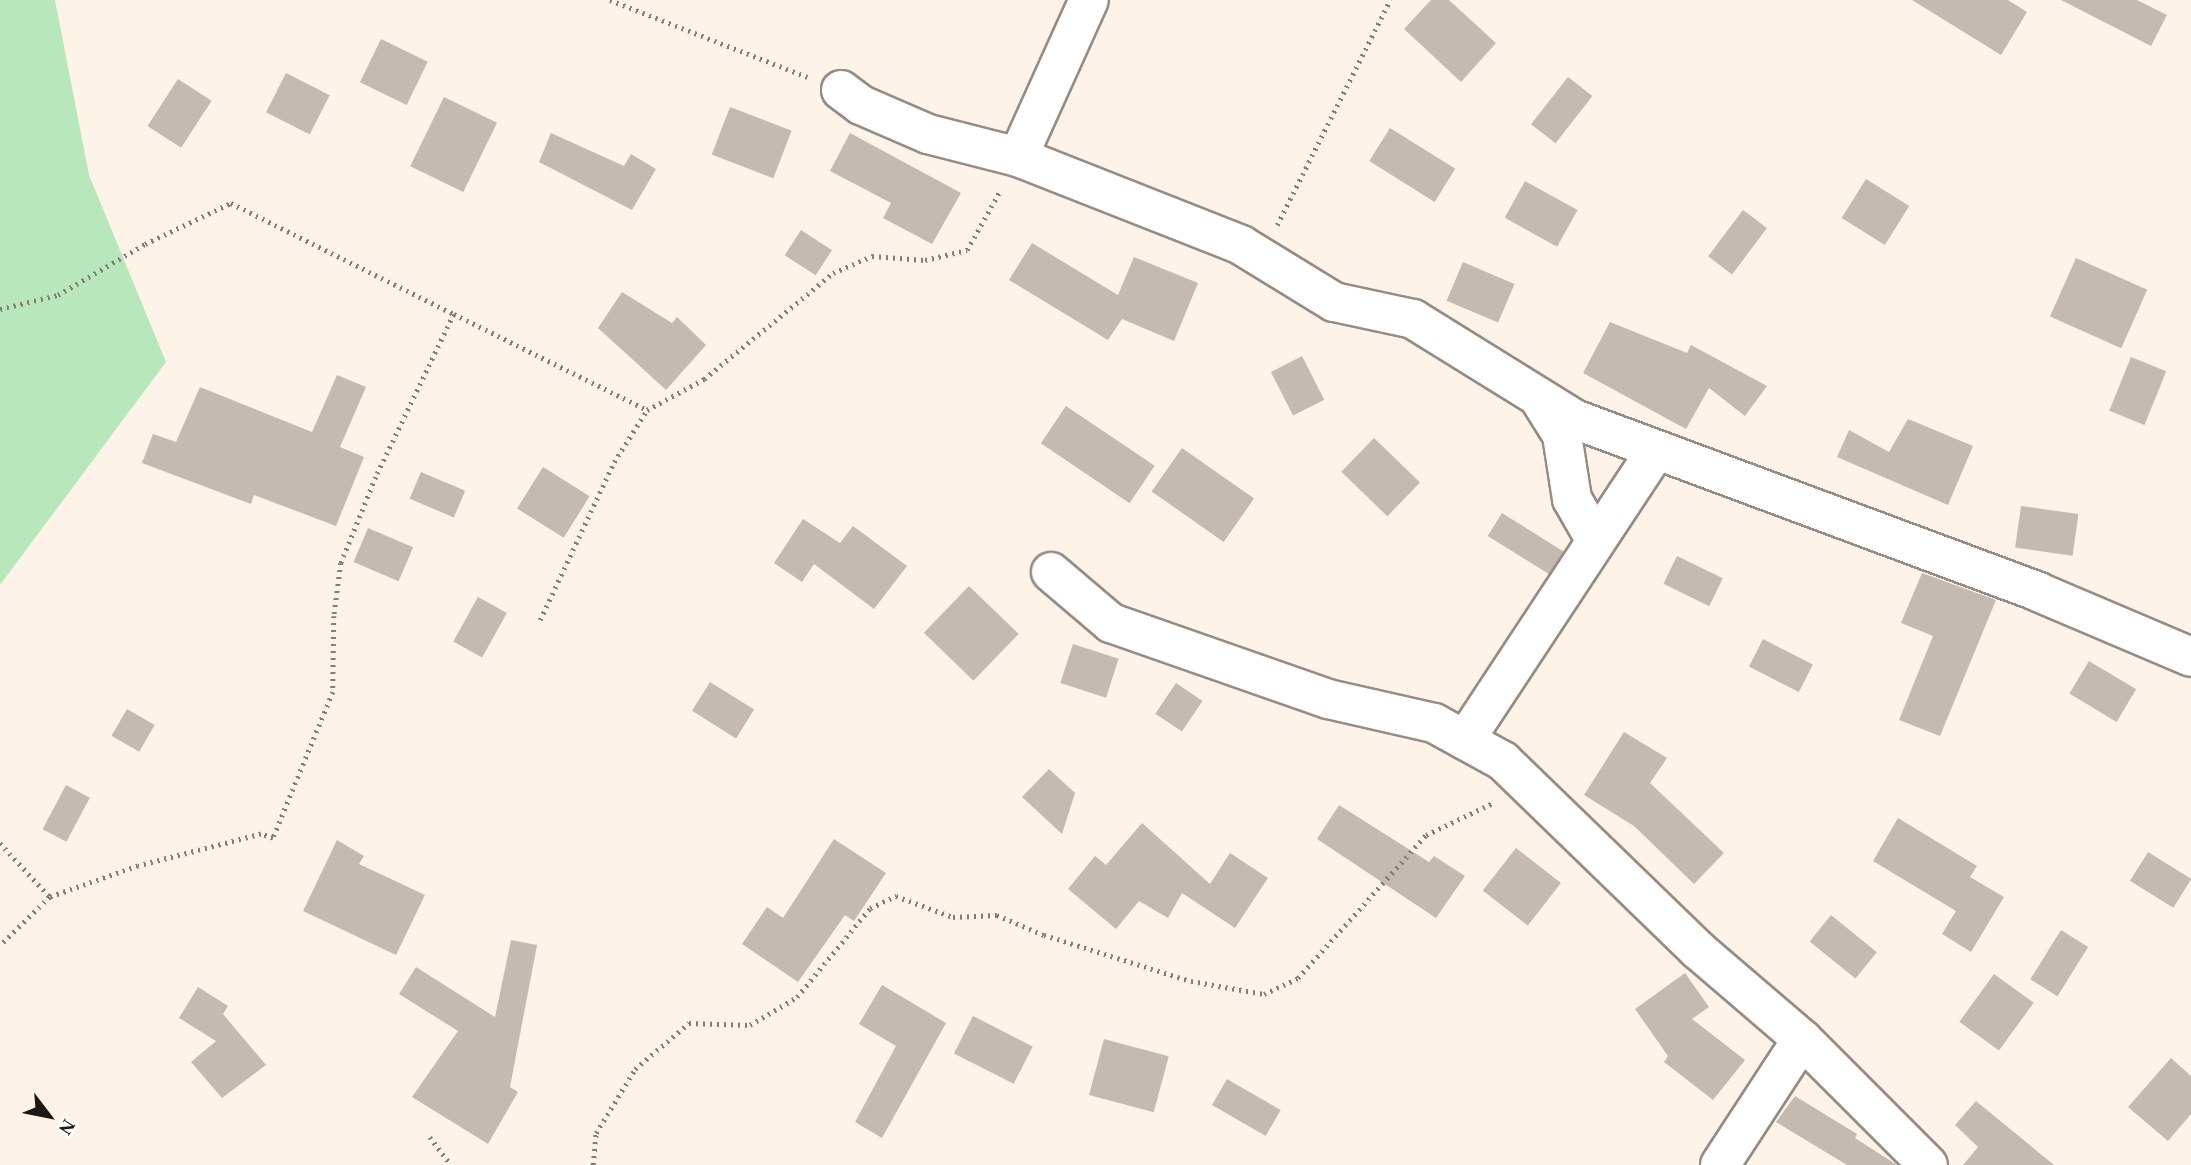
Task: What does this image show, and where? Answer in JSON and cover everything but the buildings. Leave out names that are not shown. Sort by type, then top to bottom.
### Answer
[{"type":"street","points":[[1018,157],[1089,0]]},
{"type":"street","points":[[841,90],[861,105],[928,134],[1018,157],[1117,193],[1260,257],[1334,302],[1413,319],[1574,419],[2038,592],[2191,657]]},
{"type":"street","points":[[1538,397],[1563,435],[1572,499],[1596,541]]},
{"type":"street","points":[[1465,740],[1656,450]]},
{"type":"street","points":[[1051,572],[1111,623],[1328,699],[1434,723],[1503,761],[1698,950],[1802,1039],[1928,1165]]},
{"type":"street","points":[[1720,1165],[1802,1039]]},
{"type":"path","points":[[610,0],[841,90]]},
{"type":"path","points":[[1260,257],[1390,0]]},
{"type":"path","points":[[540,620],[614,462],[647,410],[705,379],[832,273],[872,256],[925,260],[967,250],[1018,157]]},
{"type":"path","points":[[0,309],[58,295],[145,244],[231,203],[647,410]]},
{"type":"path","points":[[0,946],[50,897],[138,866],[261,834],[272,838],[333,692],[334,617],[341,563],[454,314]]},
{"type":"path","points":[[593,1165],[596,1133],[635,1069],[689,1023],[750,1026],[797,997],[870,908],[896,896],[953,918],[997,915],[1044,935],[1191,981],[1264,994],[1298,978],[1426,835],[1528,786]]},
{"type":"path","points":[[0,843],[50,897]]},
{"type":"path","points":[[430,1137],[450,1165]]},
{"type":"green space","points":[[0,0],[55,0],[89,175],[166,362],[0,585]]}]
